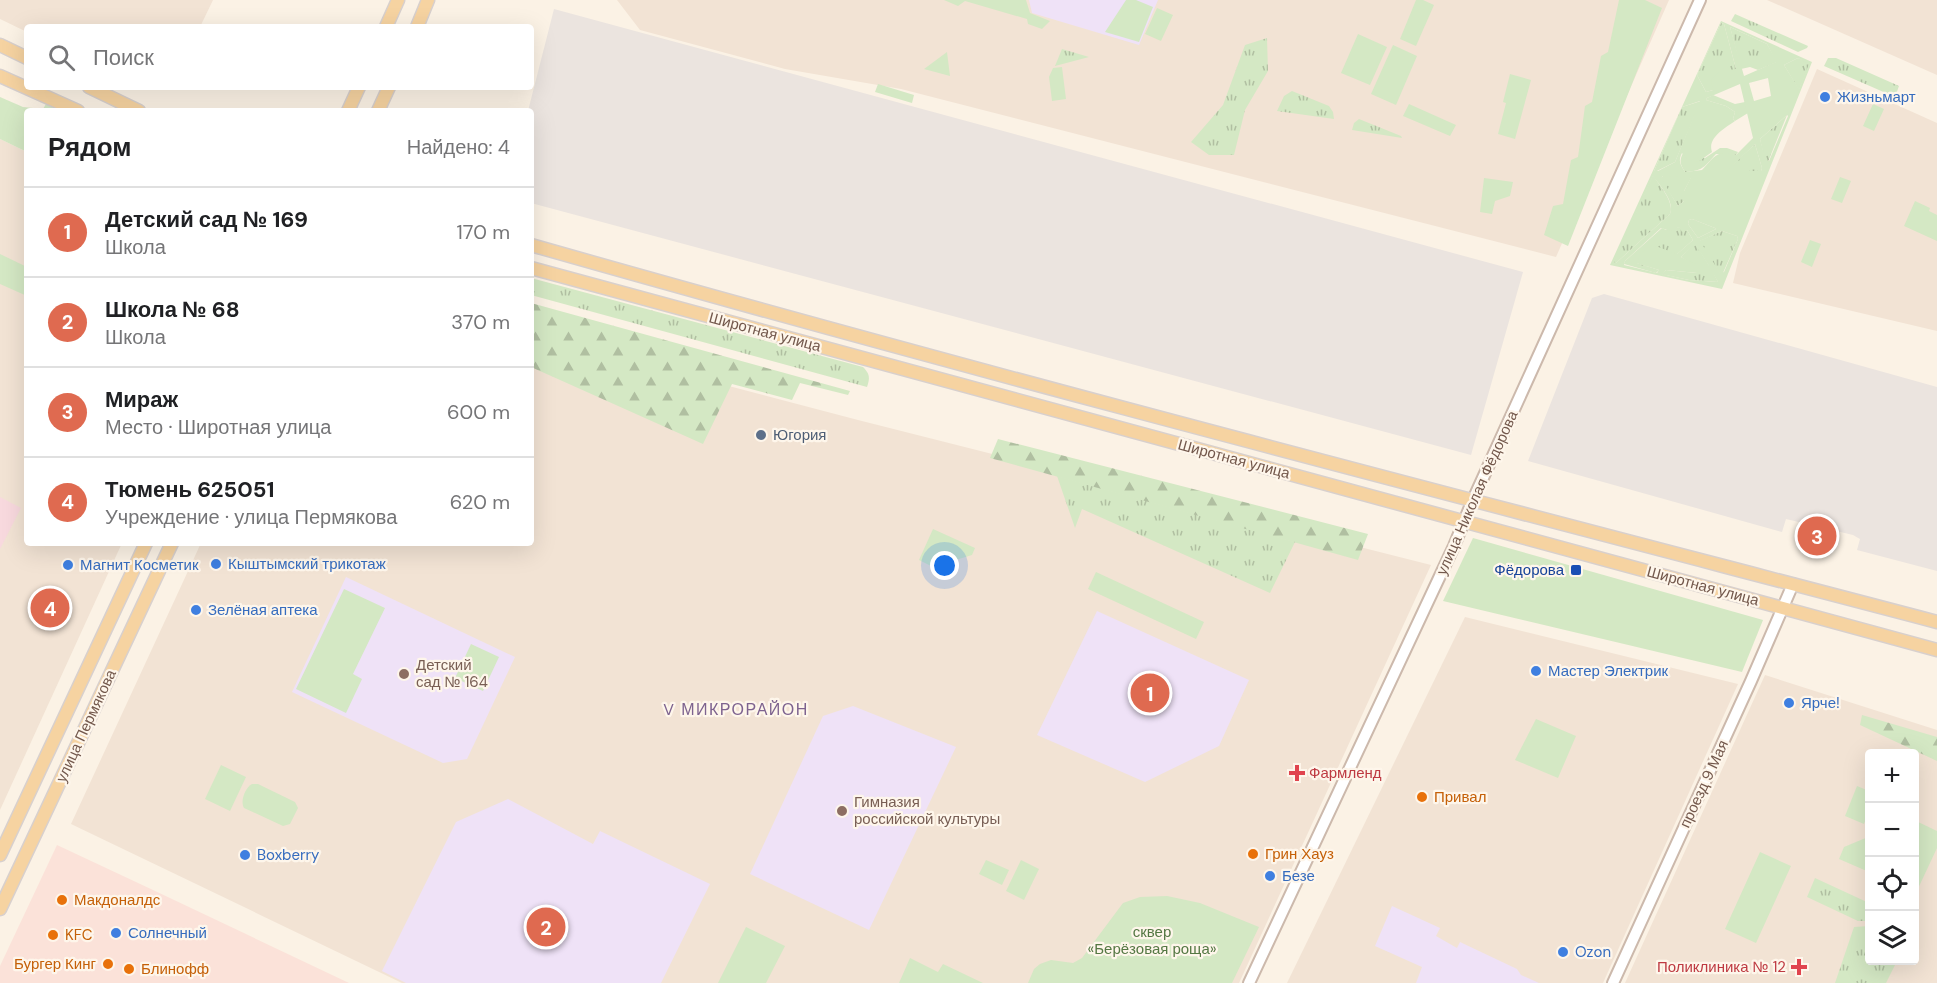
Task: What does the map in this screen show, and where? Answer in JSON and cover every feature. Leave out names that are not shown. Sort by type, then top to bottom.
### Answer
[{"type":"main road","points":[[387,24],[398,0]]},
{"type":"main road","points":[[418,24],[428,0]]},
{"type":"main road","points":[[0,45],[24,57]]},
{"type":"main road","points":[[0,76],[24,87]]},
{"type":"main road","points":[[31,90],[71,108]]},
{"type":"main road","points":[[95,90],[134,108]]},
{"type":"main road","points":[[349,108],[358,90]]},
{"type":"main road","points":[[379,108],[388,90]]},
{"type":"main road","name":"Широтная улица","points":[[534,246],[1472,502],[1937,622]]},
{"type":"main road","name":"Широтная улица","points":[[534,269],[1937,650]]},
{"type":"main road","points":[[738,324],[743,304]]},
{"type":"main road","name":"улица Пермякова","points":[[0,855],[145,546]]},
{"type":"main road","name":"улица Пермякова","points":[[0,909],[171,546]]},
{"type":"street","name":"улица Николая Фёдорова","points":[[1249,983],[1465,522],[1472,502],[1700,0]]},
{"type":"street","name":"проезд 9 Мая","points":[[1613,983],[1793,584]]},
{"type":"shaded area","points":[[0,0],[213,0],[201,24],[24,24],[24,31],[0,19]]},
{"type":"shaded area","points":[[617,0],[1669,0],[1556,257],[901,89],[785,69],[640,30]]},
{"type":"shaded area","points":[[1029,0],[1158,0],[1139,45],[1032,13]]},
{"type":"shaded area","points":[[1767,0],[1937,0],[1937,75]]},
{"type":"shaded area","points":[[554,9],[1523,272],[1471,455],[534,204],[534,108],[529,108]]},
{"type":"shaded area","points":[[1817,69],[1937,123],[1937,331],[1733,283],[1740,253]]},
{"type":"shaded area","points":[[0,139],[24,151],[24,546],[121,546],[0,810]]},
{"type":"shaded area","points":[[1604,294],[1937,387],[1937,571],[1857,550],[1860,539],[1853,535],[1786,519],[1782,532],[1528,461],[1592,298]]},
{"type":"shaded area","points":[[534,335],[858,420],[1431,565],[1239,983],[402,983],[71,824],[200,546],[534,546]]},
{"type":"shaded area","points":[[0,497],[21,508],[0,549]]},
{"type":"shaded area","name":"Детский сад № 164","points":[[346,577],[515,657],[467,759],[443,763],[292,692]]},
{"type":"shaded area","points":[[1097,611],[1249,680],[1219,746],[1145,782],[1037,735]]},
{"type":"shaded area","points":[[1465,617],[1738,684],[1603,983],[1287,983]]},
{"type":"shaded area","points":[[1765,675],[1937,730],[1937,983],[1625,983]]},
{"type":"shaded area","points":[[853,706],[956,747],[869,930],[750,874],[823,716]]},
{"type":"shaded area","points":[[508,799],[593,844],[600,831],[710,884],[661,983],[406,983],[382,971],[456,822]]},
{"type":"shaded area","points":[[57,845],[349,983],[0,983],[0,966]]},
{"type":"shaded area","points":[[1392,906],[1440,928],[1436,936],[1457,948],[1460,942],[1517,969],[1521,975],[1539,983],[1416,983],[1422,967],[1375,946]]},
{"type":"green space","points":[[944,0],[1026,0],[1030,13],[1050,21],[1042,29],[1028,24],[1027,19],[965,1],[958,6]]},
{"type":"green space","points":[[1126,0],[1136,0],[1153,7],[1139,42],[1105,32]]},
{"type":"green space","points":[[1416,0],[1423,0],[1434,5],[1416,46],[1400,39]]},
{"type":"green space","points":[[1619,0],[1645,0],[1662,8],[1568,246],[1544,235],[1553,206],[1563,204],[1571,160],[1578,157],[1585,106],[1592,102],[1601,56],[1608,52]]},
{"type":"green space","points":[[1157,8],[1173,15],[1161,41],[1145,34]]},
{"type":"green space","points":[[1735,14],[1808,46],[1798,52],[1731,21]]},
{"type":"green space","points":[[1721,21],[1812,62],[1722,289],[1610,265]],"holes":[[[1721,23],[1724,24],[1736,69],[1720,71],[1711,80],[1713,90],[1706,92],[1697,75]],[[1730,27],[1767,44],[1776,62],[1744,76]],[[1798,58],[1809,64],[1799,89],[1784,65]],[[1768,78],[1771,96],[1754,101],[1749,83]],[[1740,84],[1753,138],[1736,155],[1730,153],[1716,155],[1702,170],[1685,172],[1680,162],[1682,153],[1688,160],[1698,162],[1712,152],[1714,138],[1735,121],[1733,119],[1735,112],[1726,106],[1706,100]],[[1700,101],[1675,162],[1654,171],[1682,107]],[[1787,115],[1769,161],[1766,161],[1760,139]],[[1755,144],[1761,171],[1727,171]],[[1653,176],[1669,199],[1670,214],[1616,263],[1614,263]],[[1663,176],[1691,177],[1684,191],[1684,201],[1678,206],[1661,178]],[[1692,219],[1716,229],[1698,238],[1688,224],[1689,220]],[[1679,227],[1682,232],[1687,230],[1693,240],[1677,254],[1653,245],[1642,252],[1636,263],[1659,270],[1657,273],[1624,265],[1625,261],[1661,228],[1670,231]],[[1722,231],[1737,236],[1738,239],[1724,272],[1720,273],[1700,241]],[[1695,244],[1709,266],[1697,266],[1681,257]],[[1666,270],[1697,273],[1697,270],[1711,270],[1718,282],[1689,280],[1662,274]]]},
{"type":"green space","points":[[1721,23],[1724,24],[1736,69],[1713,90],[1706,92],[1697,75]]},
{"type":"green space","points":[[1730,27],[1767,44],[1777,62],[1758,70],[1750,67],[1741,69]]},
{"type":"green space","points":[[1358,34],[1387,47],[1370,85],[1341,73]]},
{"type":"green space","points":[[1267,38],[1268,71],[1245,110],[1234,155],[1209,155],[1191,142],[1223,105],[1245,45]]},
{"type":"green space","points":[[1393,45],[1417,56],[1396,105],[1371,94]]},
{"type":"green space","points":[[1062,49],[1089,57],[1055,66]]},
{"type":"green space","points":[[947,52],[950,76],[924,69]]},
{"type":"green space","points":[[1798,58],[1810,63],[1799,90],[1784,65]]},
{"type":"green space","points":[[1828,58],[1836,58],[1899,86],[1895,97],[1824,66]]},
{"type":"green space","points":[[1062,67],[1066,99],[1052,101],[1049,77],[1053,68]]},
{"type":"green space","points":[[1510,74],[1531,80],[1515,139],[1498,134]]},
{"type":"green space","points":[[878,84],[914,95],[912,103],[875,92]]},
{"type":"green space","points":[[1292,91],[1329,106],[1334,119],[1277,111],[1284,96]]},
{"type":"green space","points":[[1713,95],[1735,104],[1745,102],[1748,113],[1735,121],[1733,119],[1735,112],[1726,106],[1706,100]]},
{"type":"green space","points":[[0,97],[23,107],[33,108],[24,108],[24,151],[0,139]]},
{"type":"green space","points":[[1701,101],[1675,162],[1654,171],[1682,107]]},
{"type":"green space","points":[[1409,104],[1456,125],[1450,136],[1403,116]]},
{"type":"green space","points":[[1873,104],[1884,109],[1874,131],[1863,126]]},
{"type":"green space","points":[[1787,115],[1768,162],[1765,161],[1760,139]]},
{"type":"green space","points":[[1359,119],[1402,138],[1352,130],[1354,123]]},
{"type":"green space","points":[[1755,144],[1761,171],[1727,171],[1727,170]]},
{"type":"green space","points":[[1720,148],[1738,152],[1736,155],[1716,154],[1703,168],[1696,171],[1685,172],[1682,167],[1683,153],[1705,158]]},
{"type":"green space","points":[[1653,175],[1668,199],[1670,214],[1616,263],[1613,263]]},
{"type":"green space","points":[[1663,176],[1692,176],[1684,191],[1684,201],[1678,206],[1660,178]]},
{"type":"green space","points":[[1840,177],[1851,181],[1842,203],[1831,199]]},
{"type":"green space","points":[[1484,178],[1513,182],[1510,196],[1495,201],[1492,214],[1480,212]]},
{"type":"green space","points":[[1915,201],[1930,208],[1929,211],[1937,215],[1937,241],[1904,226]]},
{"type":"green space","points":[[1692,219],[1716,229],[1698,238],[1688,224]]},
{"type":"green space","points":[[1679,227],[1687,230],[1693,240],[1656,273],[1624,264],[1662,228],[1666,230]],"holes":[[[1676,254],[1659,270],[1637,263]]]},
{"type":"green space","points":[[1722,231],[1737,236],[1738,239],[1723,273],[1720,274],[1699,241]]},
{"type":"green space","points":[[1810,240],[1821,244],[1812,267],[1801,262]]},
{"type":"green space","points":[[1695,243],[1710,267],[1696,266],[1681,257]]},
{"type":"green space","points":[[0,254],[24,266],[24,295],[0,284]]},
{"type":"green space","points":[[1666,270],[1697,273],[1697,270],[1712,270],[1718,282],[1689,280],[1661,274]]},
{"type":"green space","points":[[534,279],[863,367],[869,376],[867,387],[534,296]]},
{"type":"green space","points":[[534,304],[850,391],[848,395],[800,383],[792,400],[732,384],[703,444],[534,368]]},
{"type":"green space","points":[[998,439],[1368,534],[1358,560],[990,458]]},
{"type":"green space","points":[[1057,476],[1295,542],[1270,593],[1082,509],[1075,528]]},
{"type":"green space","points":[[933,529],[975,548],[972,555],[933,567],[919,560]]},
{"type":"green space","points":[[1473,538],[1763,620],[1742,672],[1443,601]]},
{"type":"green space","points":[[1096,572],[1204,622],[1196,639],[1088,589]]},
{"type":"green space","points":[[344,589],[385,608],[353,674],[362,679],[346,713],[296,689]]},
{"type":"green space","points":[[471,644],[499,657],[483,691],[455,678]]},
{"type":"green space","points":[[1862,715],[1937,737],[1937,761],[1919,753],[1919,749],[1911,749],[1860,725]]},
{"type":"green space","points":[[1536,719],[1576,736],[1558,778],[1515,760]]},
{"type":"green space","points":[[221,765],[246,777],[230,811],[205,799]]},
{"type":"green space","points":[[252,784],[258,784],[295,802],[298,808],[290,824],[283,826],[244,808],[244,795]]},
{"type":"green space","points":[[1857,786],[1865,789],[1864,824],[1845,816]]},
{"type":"green space","points":[[1919,822],[1937,831],[1937,848],[1919,886]]},
{"type":"green space","points":[[1865,838],[1865,870],[1839,859],[1844,847]]},
{"type":"green space","points":[[1760,852],[1791,866],[1756,943],[1725,929]]},
{"type":"green space","points":[[986,860],[1009,870],[1002,885],[979,874]]},
{"type":"green space","points":[[1021,860],[1039,869],[1024,900],[1006,891]]},
{"type":"green space","points":[[1815,878],[1865,901],[1865,921],[1858,921],[1807,897]]},
{"type":"green space","name":"сквер «Берёзовая роща»","points":[[1167,896],[1200,903],[1259,927],[1232,983],[1028,983],[1034,969],[1040,964],[1051,960],[1073,963],[1082,958],[1123,903],[1140,897]]},
{"type":"green space","points":[[1865,926],[1865,965],[1895,965],[1886,983],[1835,983],[1854,927]]},
{"type":"green space","points":[[746,927],[785,946],[766,983],[718,983]]},
{"type":"green space","points":[[910,958],[938,972],[943,964],[983,983],[899,983]]},
{"type":"place","name":"Жизньмарт","points":[[1825,97]]},
{"type":"place","name":"Югория","points":[[761,435]]},
{"type":"place","name":"Мираж","points":[[1817,536]]},
{"type":"place","name":"Кыштымский трикотаж","points":[[216,564]]},
{"type":"place","name":"Магнит Косметик","points":[[68,565]]},
{"type":"place","name":"Фёдорова","points":[[1576,570]]},
{"type":"place","name":"Тюмень 625051","points":[[50,608]]},
{"type":"place","name":"Зелёная аптека","points":[[196,610]]},
{"type":"place","name":"Мастер Электрик","points":[[1536,671]]},
{"type":"place","name":"Детский сад № 164","points":[[404,674]]},
{"type":"place","name":"Детский сад № 169","points":[[1150,693]]},
{"type":"place","name":"Ярче!","points":[[1789,703]]},
{"type":"place","name":"Фармленд","points":[[1297,773]]},
{"type":"place","name":"Привал","points":[[1422,797]]},
{"type":"place","name":"Гимназия российской культуры","points":[[842,811]]},
{"type":"place","name":"Грин Хауз","points":[[1253,854]]},
{"type":"place","name":"Boxberry","points":[[245,855]]},
{"type":"place","name":"Безе","points":[[1270,876]]},
{"type":"place","name":"Макдоналдс","points":[[62,900]]},
{"type":"place","name":"Школа № 68","points":[[546,927]]},
{"type":"place","name":"Солнечный","points":[[116,933]]},
{"type":"place","name":"KFC","points":[[53,935]]},
{"type":"place","name":"Ozon","points":[[1563,952]]},
{"type":"place","name":"Бургер Кинг","points":[[108,964]]},
{"type":"place","name":"Поликлиника № 12","points":[[1799,967]]},
{"type":"place","name":"Блинофф","points":[[129,969]]},
{"type":"district","name":"V МИКРОРАЙОН","points":[[736,709]]}]
